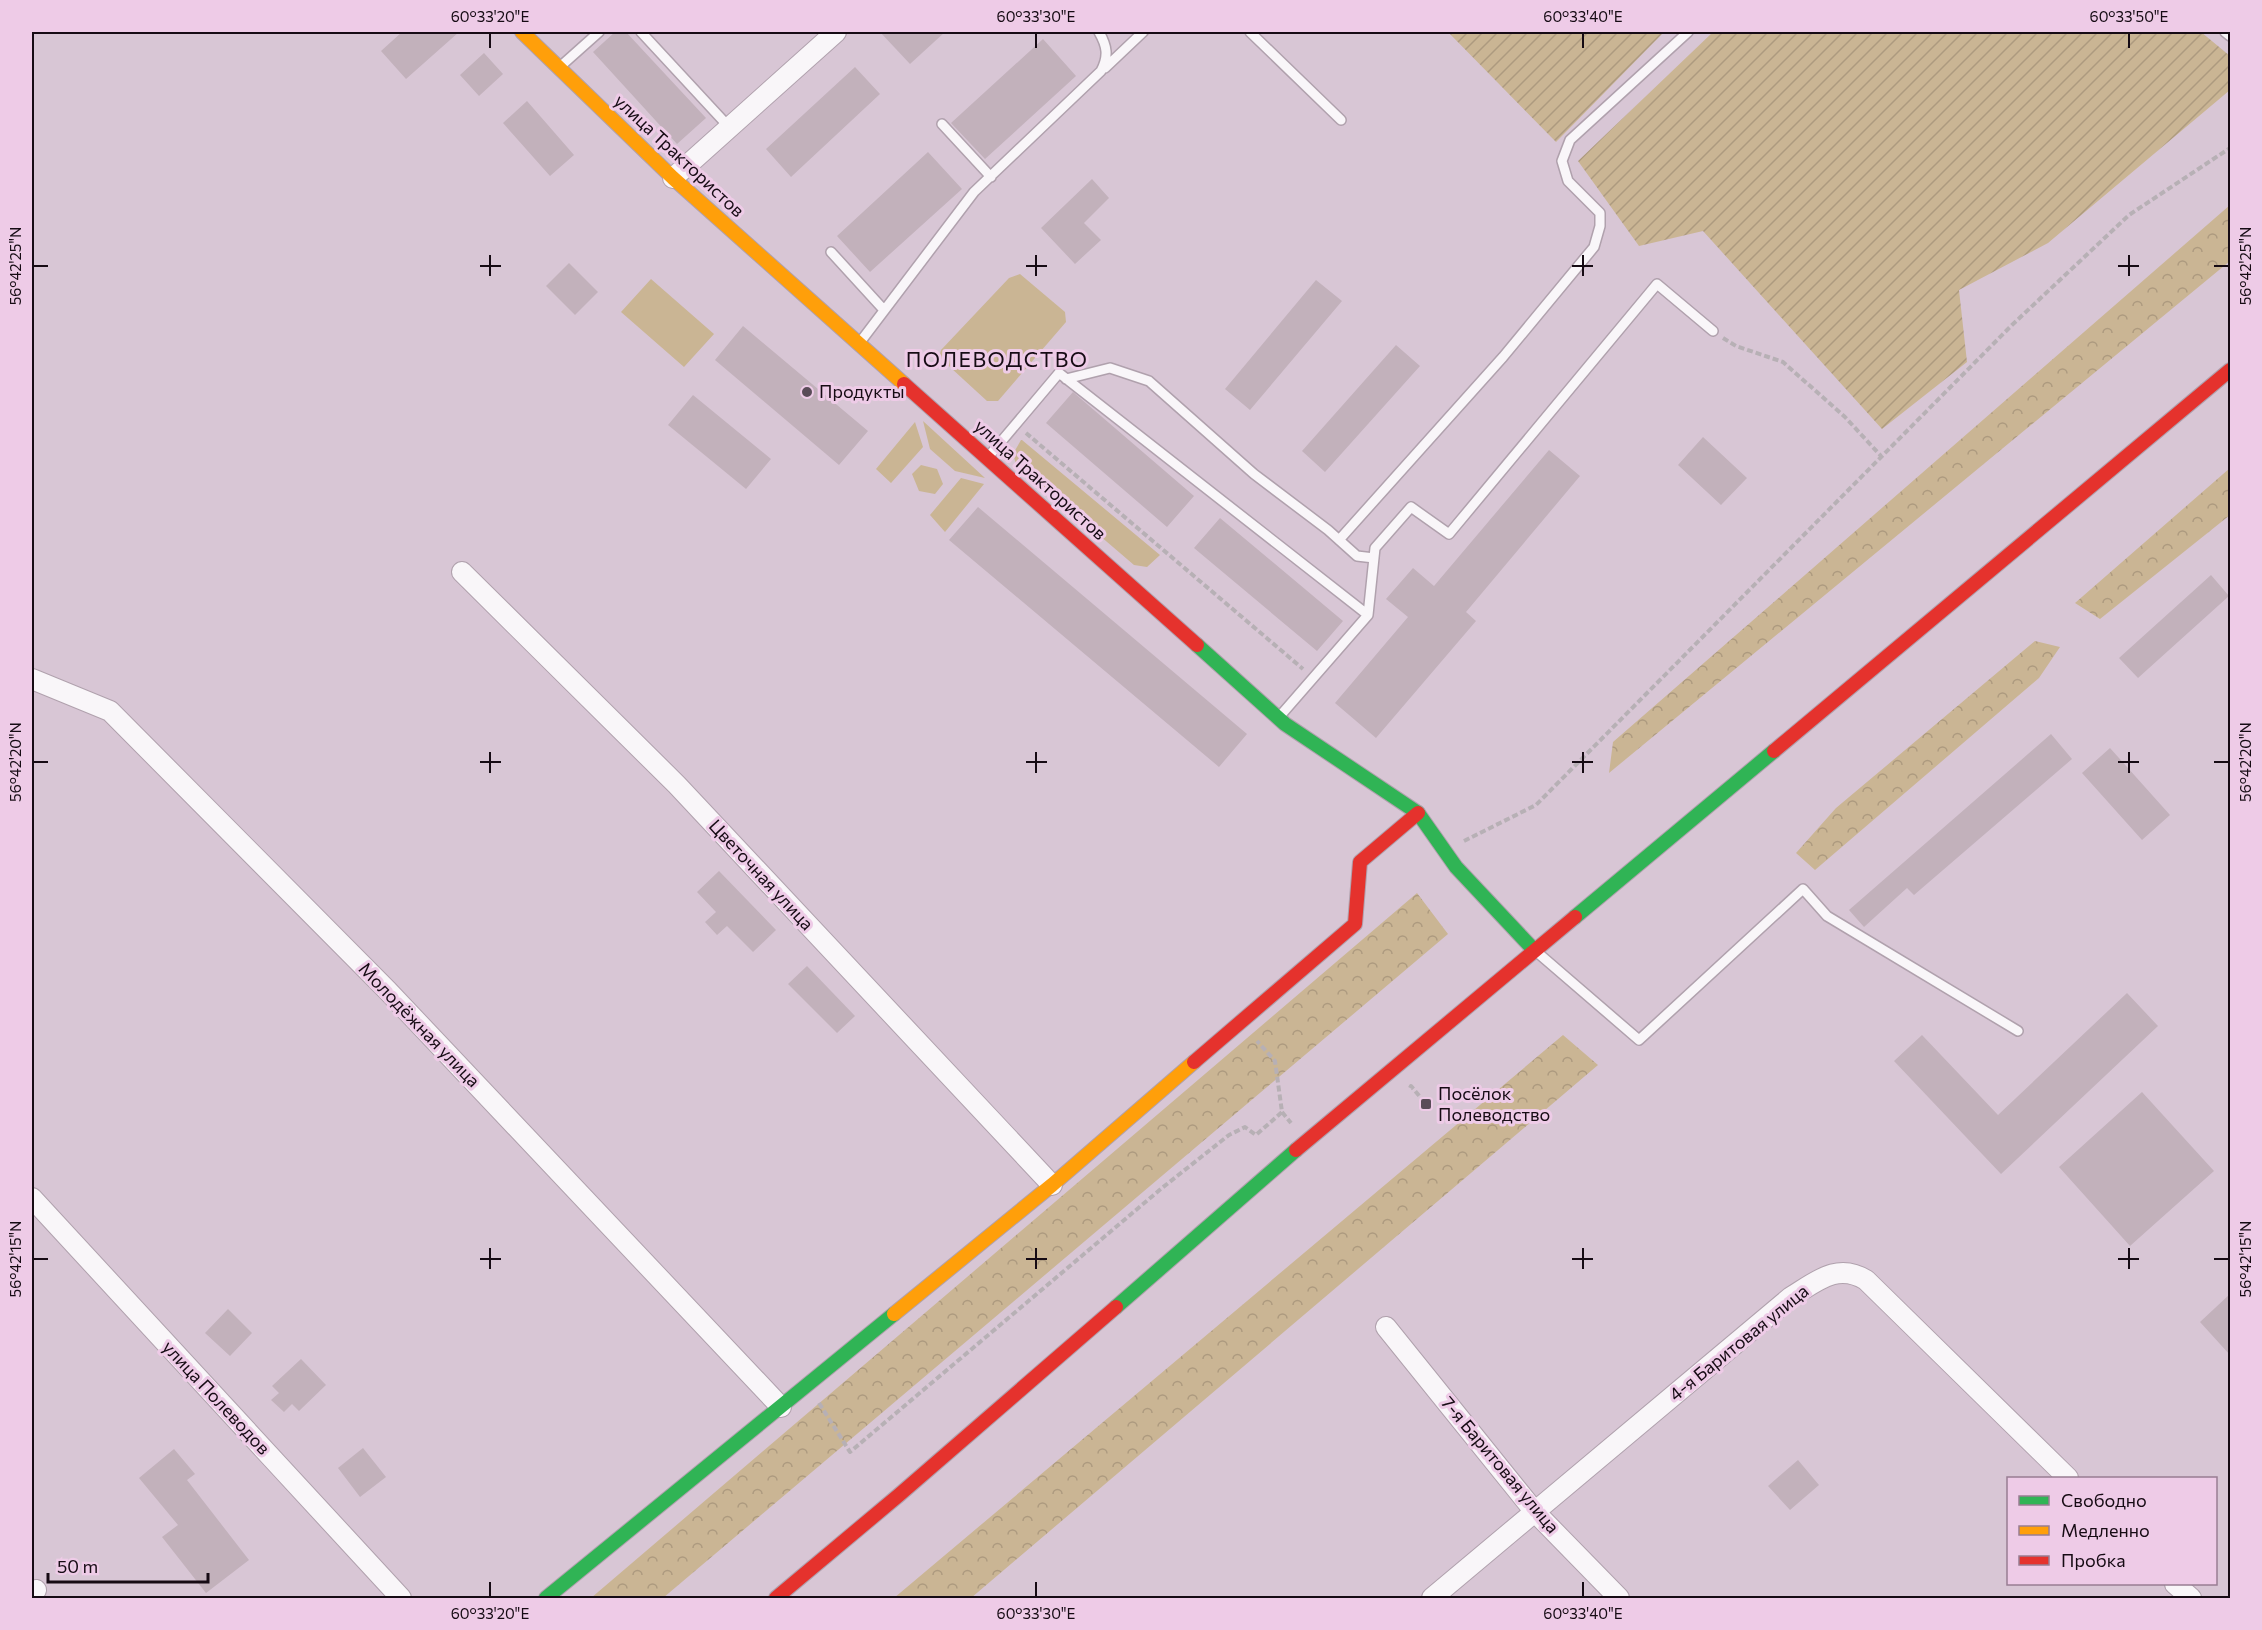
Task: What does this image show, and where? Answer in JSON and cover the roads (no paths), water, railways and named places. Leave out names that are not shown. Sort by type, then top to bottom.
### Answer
[{"type":"street","name":"улица Трактористов","points":[[522,32],[673,178],[1279,717],[1418,813],[1456,867],[1534,950]]},
{"type":"street","points":[[673,178],[837,32]]},
{"type":"street","points":[[776,1599],[1287,1158],[2230,370]]},
{"type":"street","name":"Цветочная улица","points":[[462,572],[677,785],[1052,1185]]},
{"type":"street","name":"Молодёжная улица","points":[[32,679],[110,711],[396,1000],[781,1407]]},
{"type":"street","points":[[546,1599],[1052,1185],[1355,924],[1360,862],[1418,813]]},
{"type":"street","name":"улица Полеводов","points":[[32,1198],[401,1599]]},
{"type":"street","name":"4-я Баритовая улица","points":[[1432,1599],[1791,1297],[1824,1277],[1838,1272],[1850,1273],[1866,1280],[2066,1477]]},
{"type":"street","name":"7-я Баритовая улица","points":[[1386,1327],[1535,1512],[1619,1599]]},
{"type":"street","points":[[2176,1585],[2191,1599]]},
{"type":"lane","points":[[560,67],[599,32]]},
{"type":"lane","points":[[641,32],[729,127]]},
{"type":"lane","points":[[1099,32],[1106,45],[1107,55],[1101,71]]},
{"type":"lane","points":[[859,343],[971,195],[1143,32]]},
{"type":"lane","points":[[1250,32],[1341,120]]},
{"type":"lane","points":[[1339,540],[1503,357],[1594,247],[1600,226],[1600,213],[1568,181],[1562,161],[1570,140],[1688,32]]},
{"type":"lane","points":[[2225,32],[2230,36]]},
{"type":"lane","points":[[942,124],[991,177]]},
{"type":"lane","points":[[831,252],[884,310]]},
{"type":"lane","points":[[1279,717],[1368,615],[1375,548],[1411,507],[1449,534],[1656,284],[1713,331]]},
{"type":"lane","points":[[1066,379],[1110,368],[1149,381],[1254,474],[1357,556],[1374,558]]},
{"type":"lane","points":[[988,458],[1059,373],[1368,615]]},
{"type":"lane","points":[[1534,950],[1639,1040],[1803,889],[1827,916],[2018,1031]]},
{"type":"place","name":"Продукты","points":[[807,392]]},
{"type":"place","name":"Посёлок Полеводство","points":[[1426,1104]]},
{"type":"district","name":"ПОЛЕВОДСТВО","points":[[997,360]]}]
